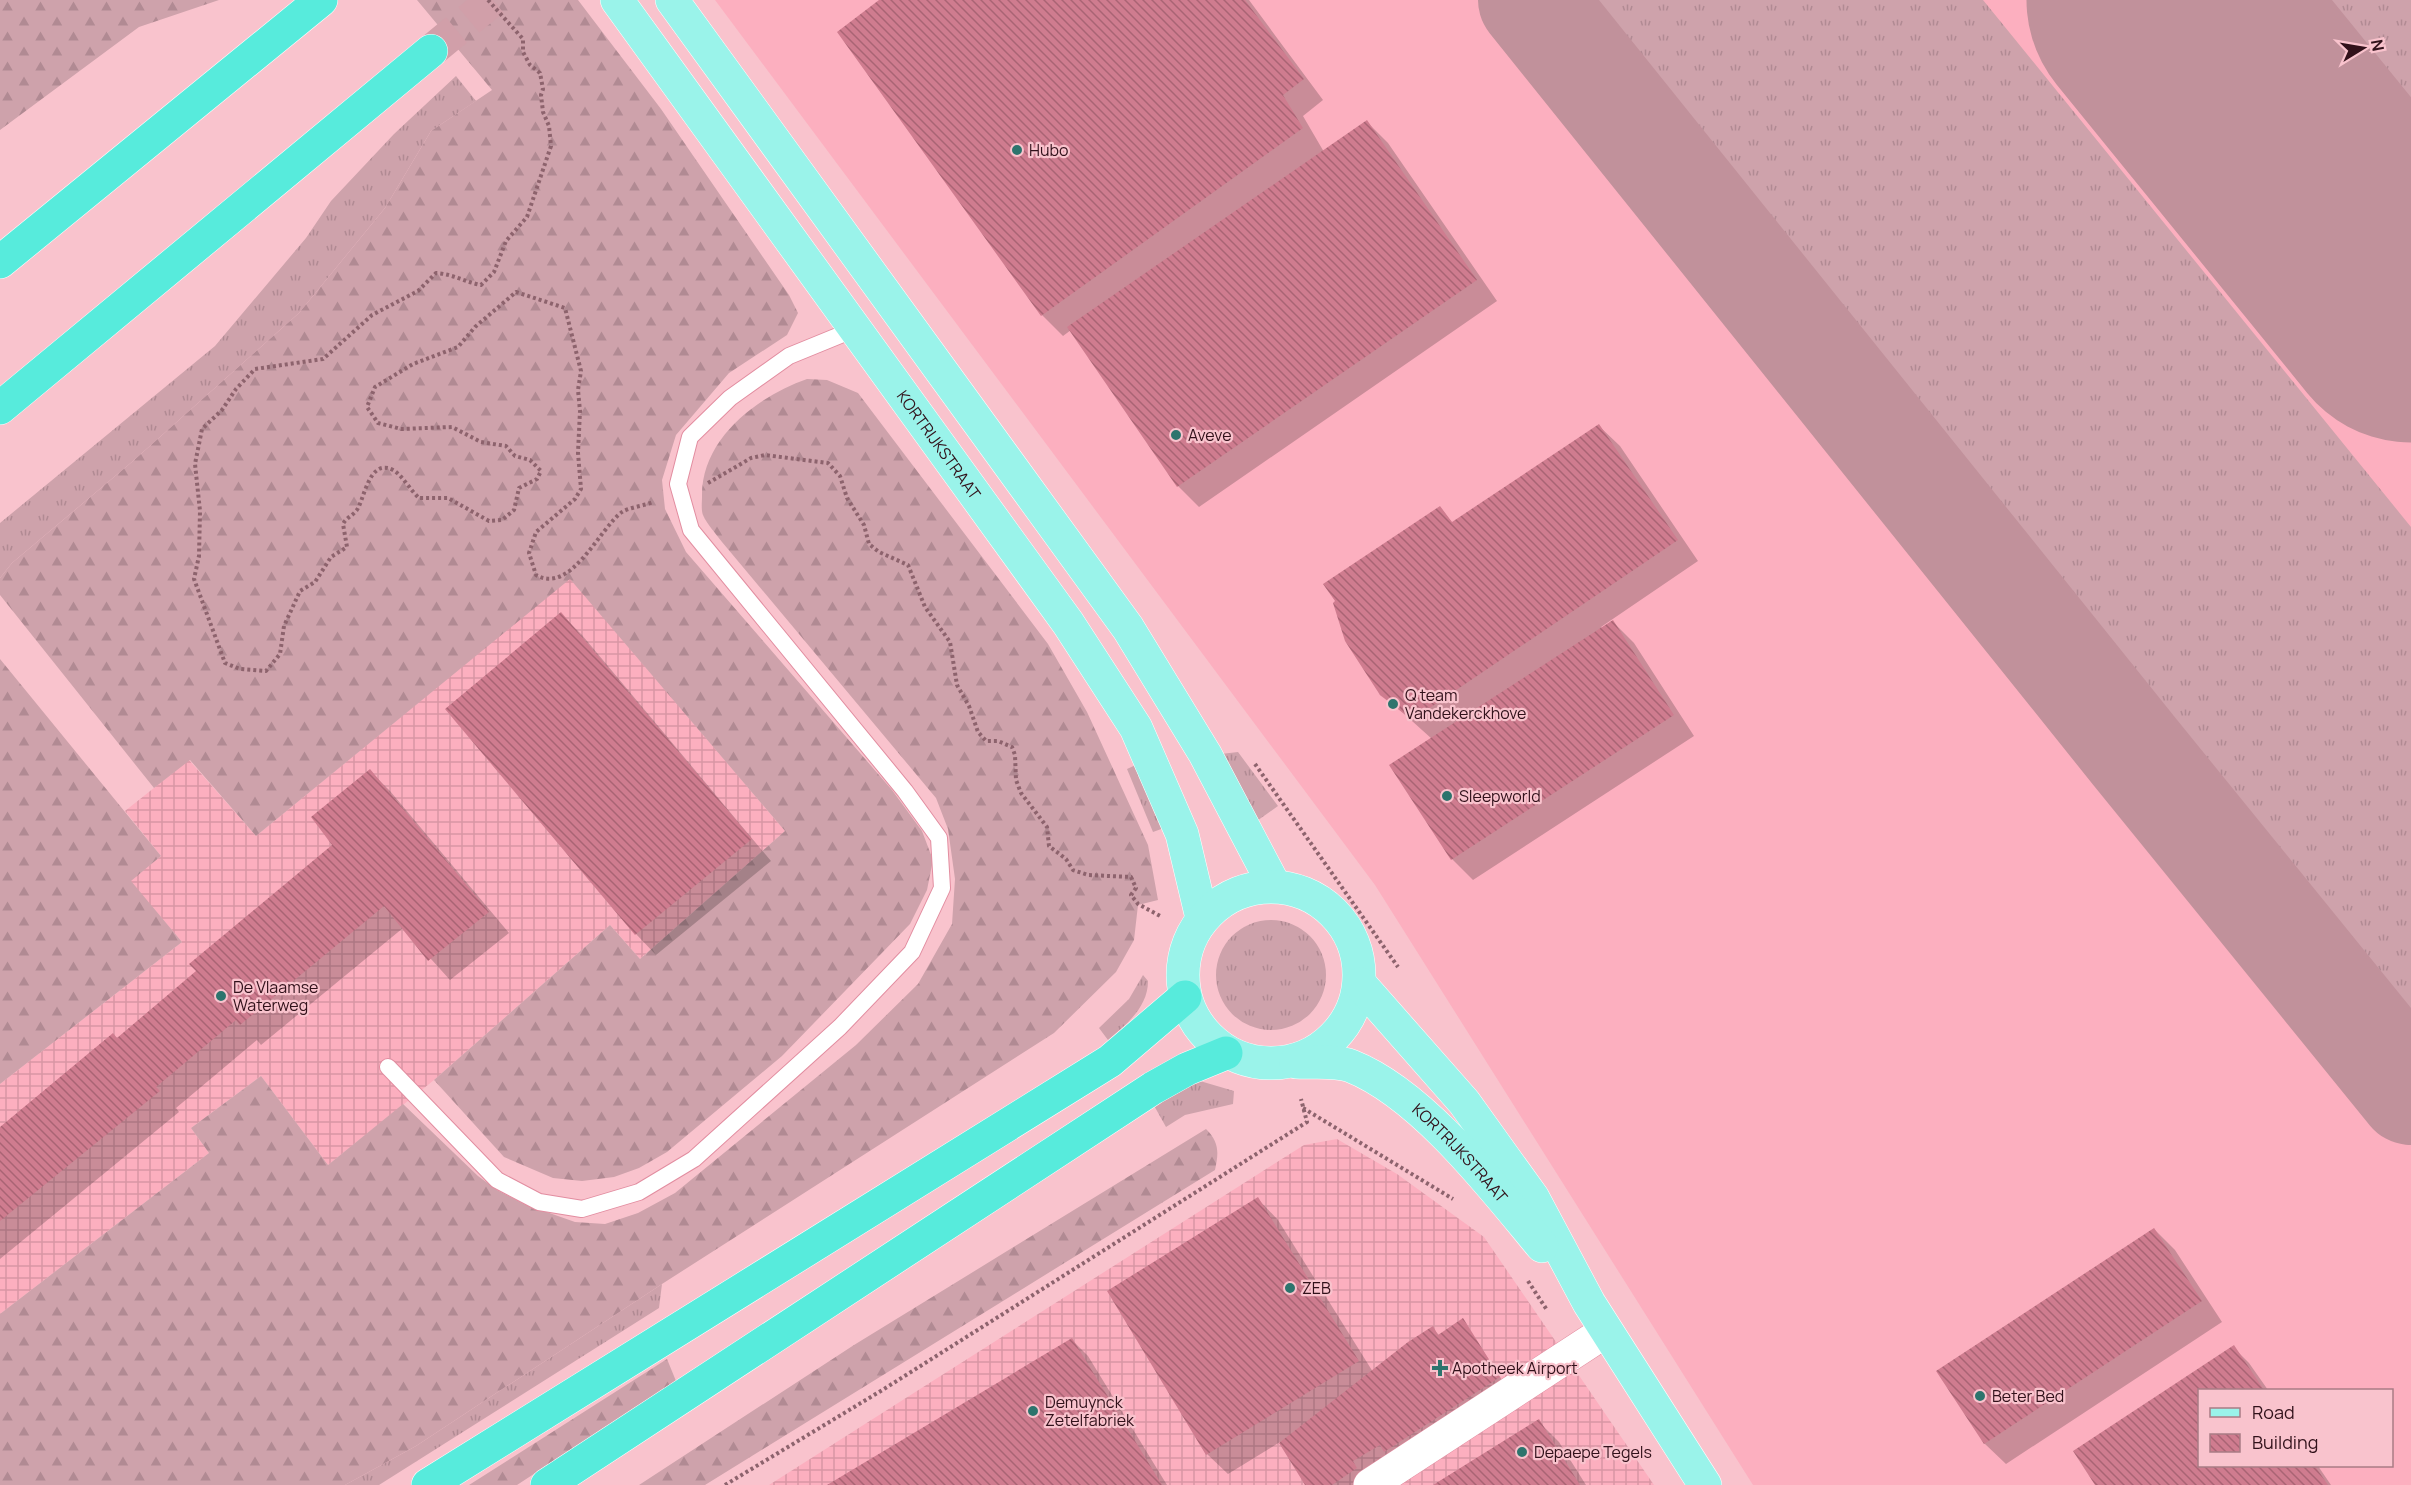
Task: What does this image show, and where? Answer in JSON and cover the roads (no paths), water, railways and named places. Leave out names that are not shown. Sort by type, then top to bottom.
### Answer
[{"type":"highway","points":[[0,262],[321,0]]},
{"type":"highway","points":[[0,408],[431,51]]},
{"type":"highway","points":[[429,1485],[1110,1061],[1185,997]]},
{"type":"highway","points":[[547,1485],[1153,1088],[1187,1069],[1226,1053]]},
{"type":"main road","name":"KORTRIJKSTRAAT","points":[[617,0],[1068,623],[1136,728],[1182,834],[1202,918]]},
{"type":"main road","points":[[672,0],[1128,627],[1205,754],[1274,885]]},
{"type":"main road","points":[[1274,885],[1312,894],[1336,915],[1356,947],[1360,984],[1349,1018],[1326,1046],[1294,1062],[1259,1064],[1226,1053],[1200,1029],[1185,997],[1185,955],[1202,918],[1232,895],[1251,888],[1274,885]]},
{"type":"main road","name":"KORTRIJKSTRAAT","points":[[1360,984],[1471,1110],[1533,1198],[1588,1303],[1705,1485]]},
{"type":"main road","name":"KORTRIJKSTRAAT","points":[[1294,1062],[1349,1065],[1394,1089],[1445,1136],[1511,1209],[1588,1303]]},
{"type":"street","points":[[1370,1485],[1606,1331]]},
{"type":"lane","points":[[388,1068],[497,1180],[539,1202],[582,1209],[639,1192],[694,1160],[840,1027],[912,952],[942,888],[939,838],[897,782],[691,530],[678,484],[690,437],[730,398],[789,356],[855,329]]},
{"type":"tunnel","points":[[431,51],[493,0]]},
{"type":"place","name":"Hubo","points":[[1017,150]]},
{"type":"place","name":"Aveve","points":[[1176,435]]},
{"type":"place","name":"Q team Vandekerckhove","points":[[1393,704]]},
{"type":"place","name":"Sleepworld","points":[[1447,796]]},
{"type":"place","name":"De Vlaamse Waterweg","points":[[221,996]]},
{"type":"place","name":"ZEB","points":[[1290,1288]]},
{"type":"place","name":"Apotheek Airport","points":[[1440,1368]]},
{"type":"place","name":"Beter Bed","points":[[1980,1396]]},
{"type":"place","name":"Demuynck Zetelfabriek","points":[[1033,1411]]},
{"type":"place","name":"Depaepe Tegels","points":[[1522,1452]]}]
